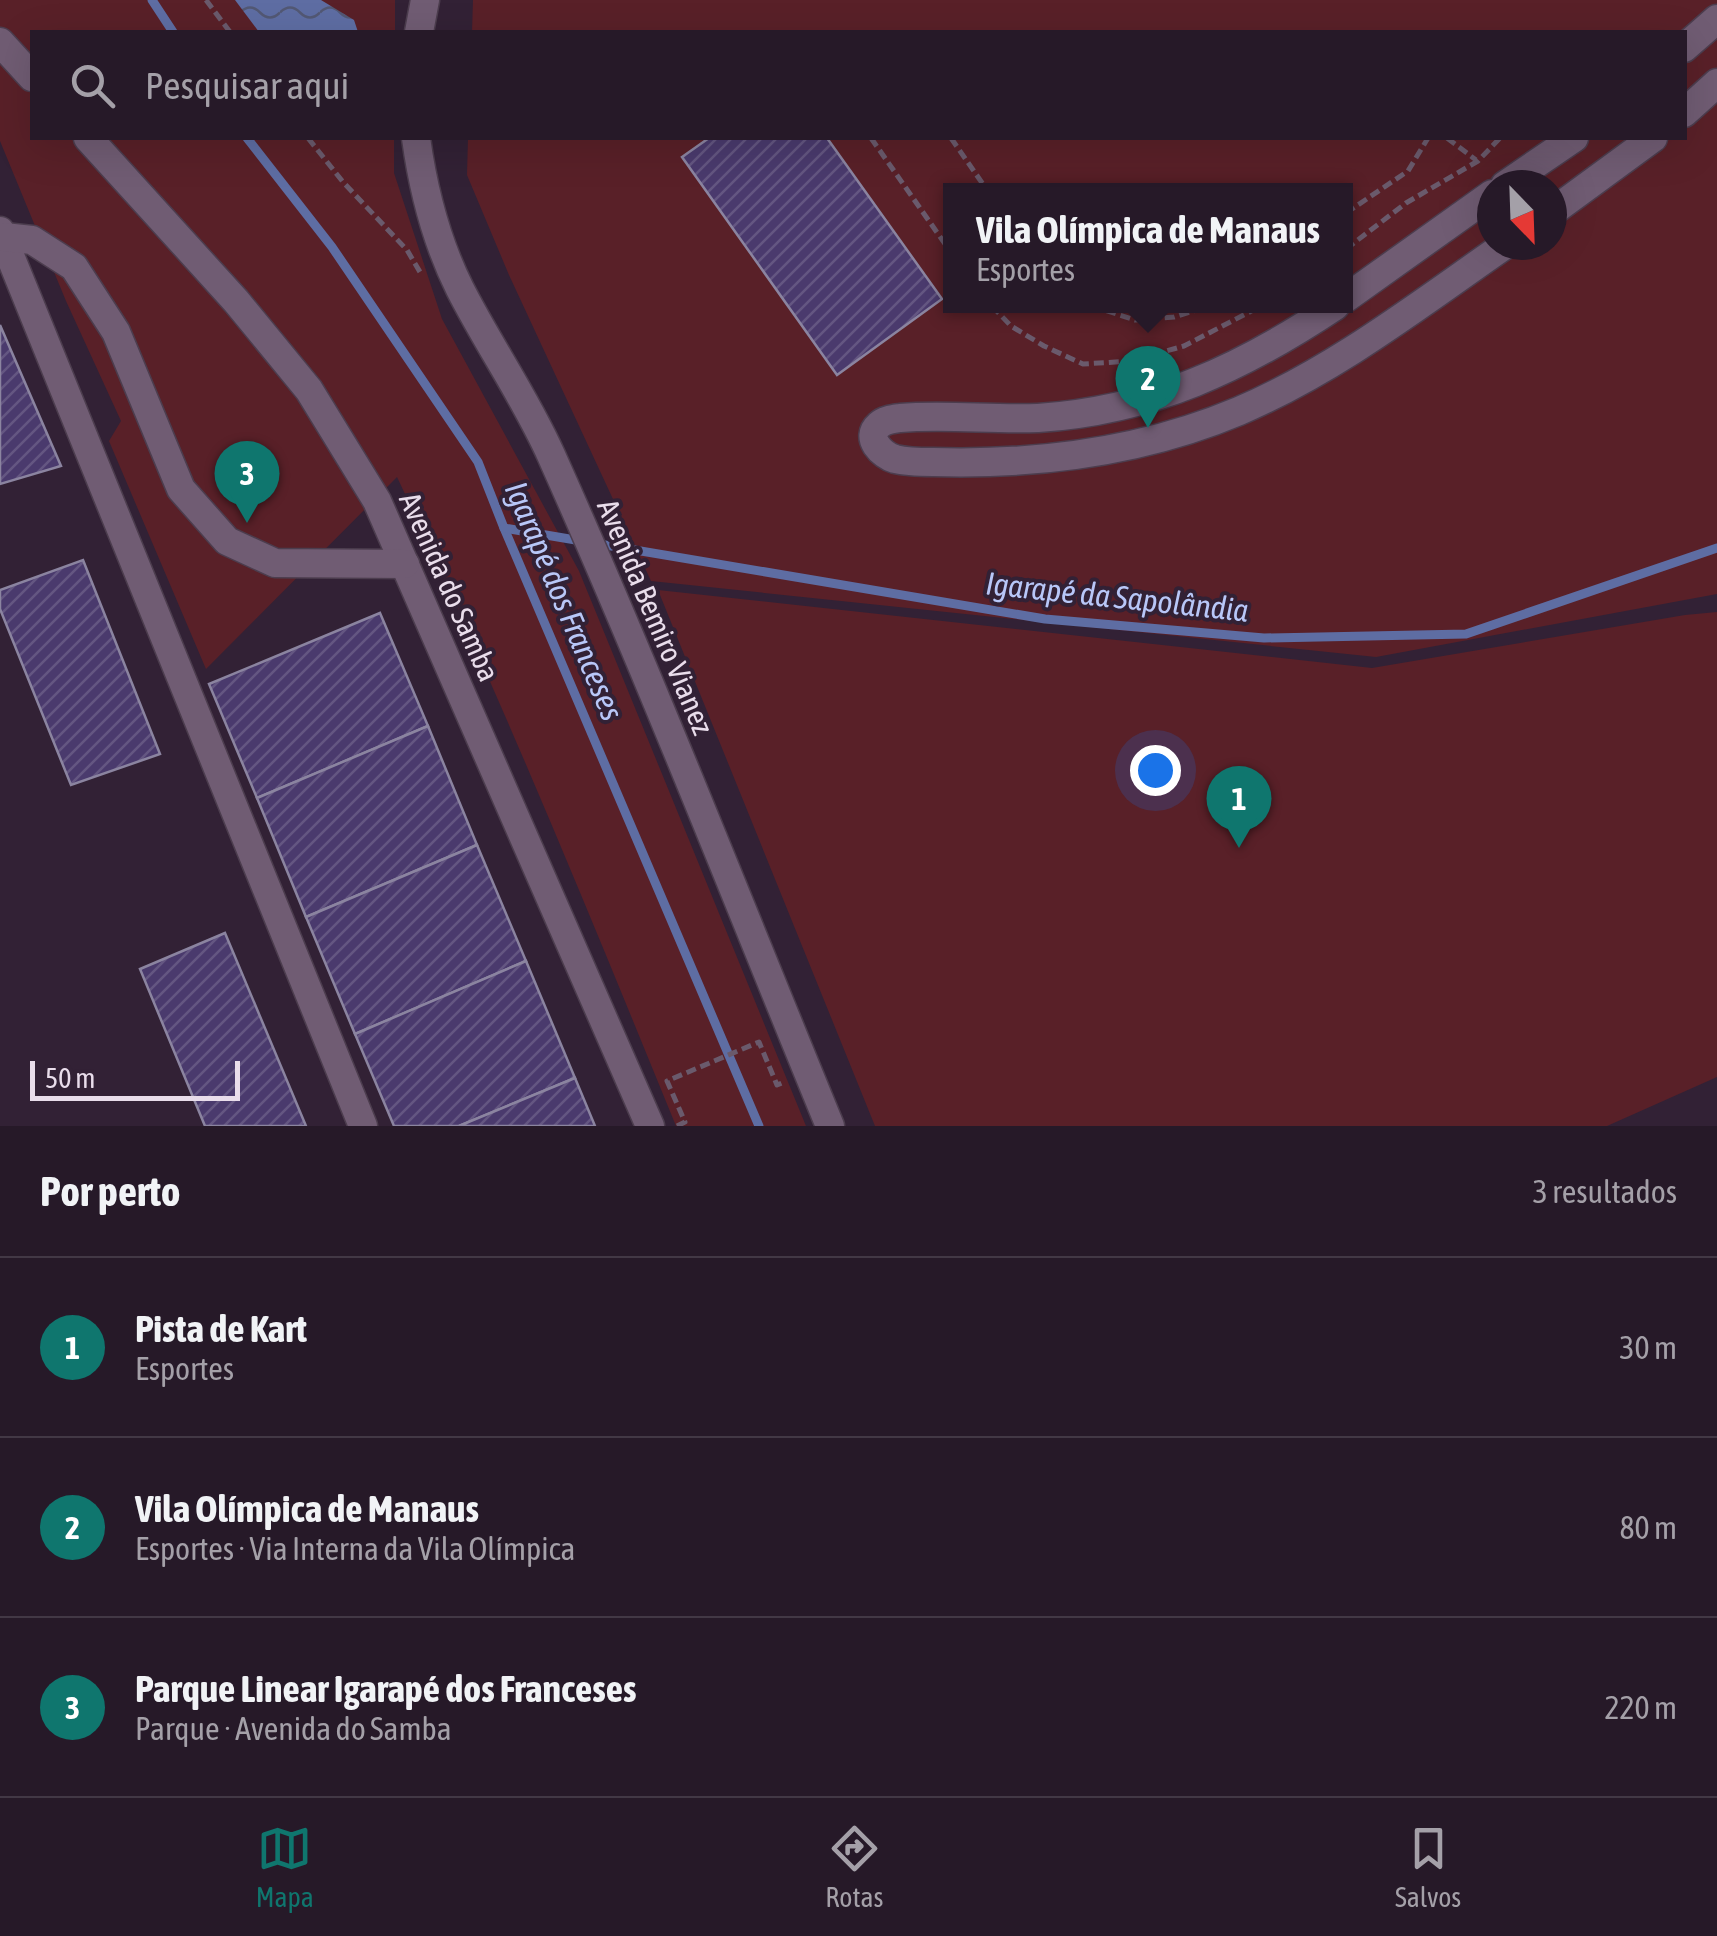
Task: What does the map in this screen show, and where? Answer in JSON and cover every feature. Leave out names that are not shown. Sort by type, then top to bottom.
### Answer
[{"type":"street","points":[[419,30],[425,0]]},
{"type":"street","points":[[1687,45],[1717,18]]},
{"type":"street","points":[[0,42],[30,75]]},
{"type":"street","points":[[1687,110],[1717,83]]},
{"type":"street","name":"Avenida do Samba","points":[[90,140],[236,301],[309,390],[376,501],[650,1126]]},
{"type":"street","name":"Avenida Bemiro Vianez","points":[[416,140],[427,198],[458,286],[531,412],[551,455],[616,603],[830,1126]]},
{"type":"street","points":[[1527,170],[1571,140]]},
{"type":"street","points":[[1567,201],[1649,140]]},
{"type":"street","points":[[1353,293],[1477,205]]},
{"type":"street","points":[[2,234],[32,240],[74,267],[116,332],[181,489],[227,541],[274,563],[405,564]]},
{"type":"street","points":[[2,234],[364,1126]]},
{"type":"street","points":[[1325,313],[1233,367],[1172,392],[1110,409],[1038,418],[900,418],[879,424],[874,438],[880,451],[895,459],[982,464],[1096,453],[1172,436],[1240,410],[1310,375],[1483,260]]},
{"type":"street","points":[[1286,339],[1310,375]]},
{"type":"path","points":[[206,0],[228,30]]},
{"type":"path","points":[[310,140],[407,250],[422,276]]},
{"type":"path","points":[[872,140],[943,242]]},
{"type":"path","points":[[953,140],[982,183]]},
{"type":"path","points":[[1353,209],[1408,170],[1427,140]]},
{"type":"path","points":[[1450,140],[1478,161]]},
{"type":"path","points":[[1353,244],[1406,203],[1478,161],[1498,140]]},
{"type":"path","points":[[999,313],[1011,326],[1044,346],[1083,364],[1131,361],[1184,346],[1248,313]]},
{"type":"path","points":[[1114,313],[1135,320],[1187,313]]},
{"type":"path","points":[[677,1126],[685,1122],[667,1081],[758,1042]]},
{"type":"shaded area","points":[[0,0],[395,0],[395,30],[30,30],[30,140],[394,140],[394,173],[442,319],[579,571],[806,1126],[676,1126],[506,718],[397,477],[206,669],[109,441],[121,421],[0,141]]},
{"type":"shaded area","points":[[473,0],[1717,0],[1717,594],[1376,657],[651,581],[509,275],[467,175],[468,140],[1687,140],[1687,30],[472,30]]},
{"type":"shaded area","points":[[658,590],[1372,668],[1717,612],[1717,1077],[1607,1126],[875,1126]]},
{"type":"water","points":[[235,0],[321,0],[354,20],[357,30],[258,30]]},
{"type":"building","points":[[706,140],[828,140],[942,299],[837,375],[682,157]]},
{"type":"building","points":[[0,325],[61,466],[0,484]]},
{"type":"building","points":[[83,560],[160,754],[71,785],[0,609],[0,590]]},
{"type":"building","points":[[380,613],[428,726],[257,798],[209,684]]},
{"type":"building","points":[[428,726],[477,845],[306,917],[257,798]]},
{"type":"building","points":[[477,845],[526,961],[355,1034],[306,917]]},
{"type":"building","points":[[225,933],[306,1126],[205,1126],[140,969]]},
{"type":"building","points":[[526,961],[575,1078],[459,1126],[394,1126],[355,1034]]},
{"type":"building","points":[[575,1078],[595,1126],[459,1126]]},
{"type":"waterway","name":"Igarapé dos Franceses","points":[[152,0],[172,30]]},
{"type":"waterway","name":"Igarapé dos Franceses","points":[[249,140],[332,247],[478,462],[759,1126]]},
{"type":"waterway","name":"Igarapé da Sapolândia","points":[[504,528],[1045,619],[1264,638],[1466,634],[1717,548]]},
{"type":"place","name":"Vila Olímpica de Manaus","points":[[1148,428]]},
{"type":"place","name":"Parque Linear Igarapé dos Franceses","points":[[247,523]]},
{"type":"place","name":"Pista de Kart","points":[[1239,848]]}]
